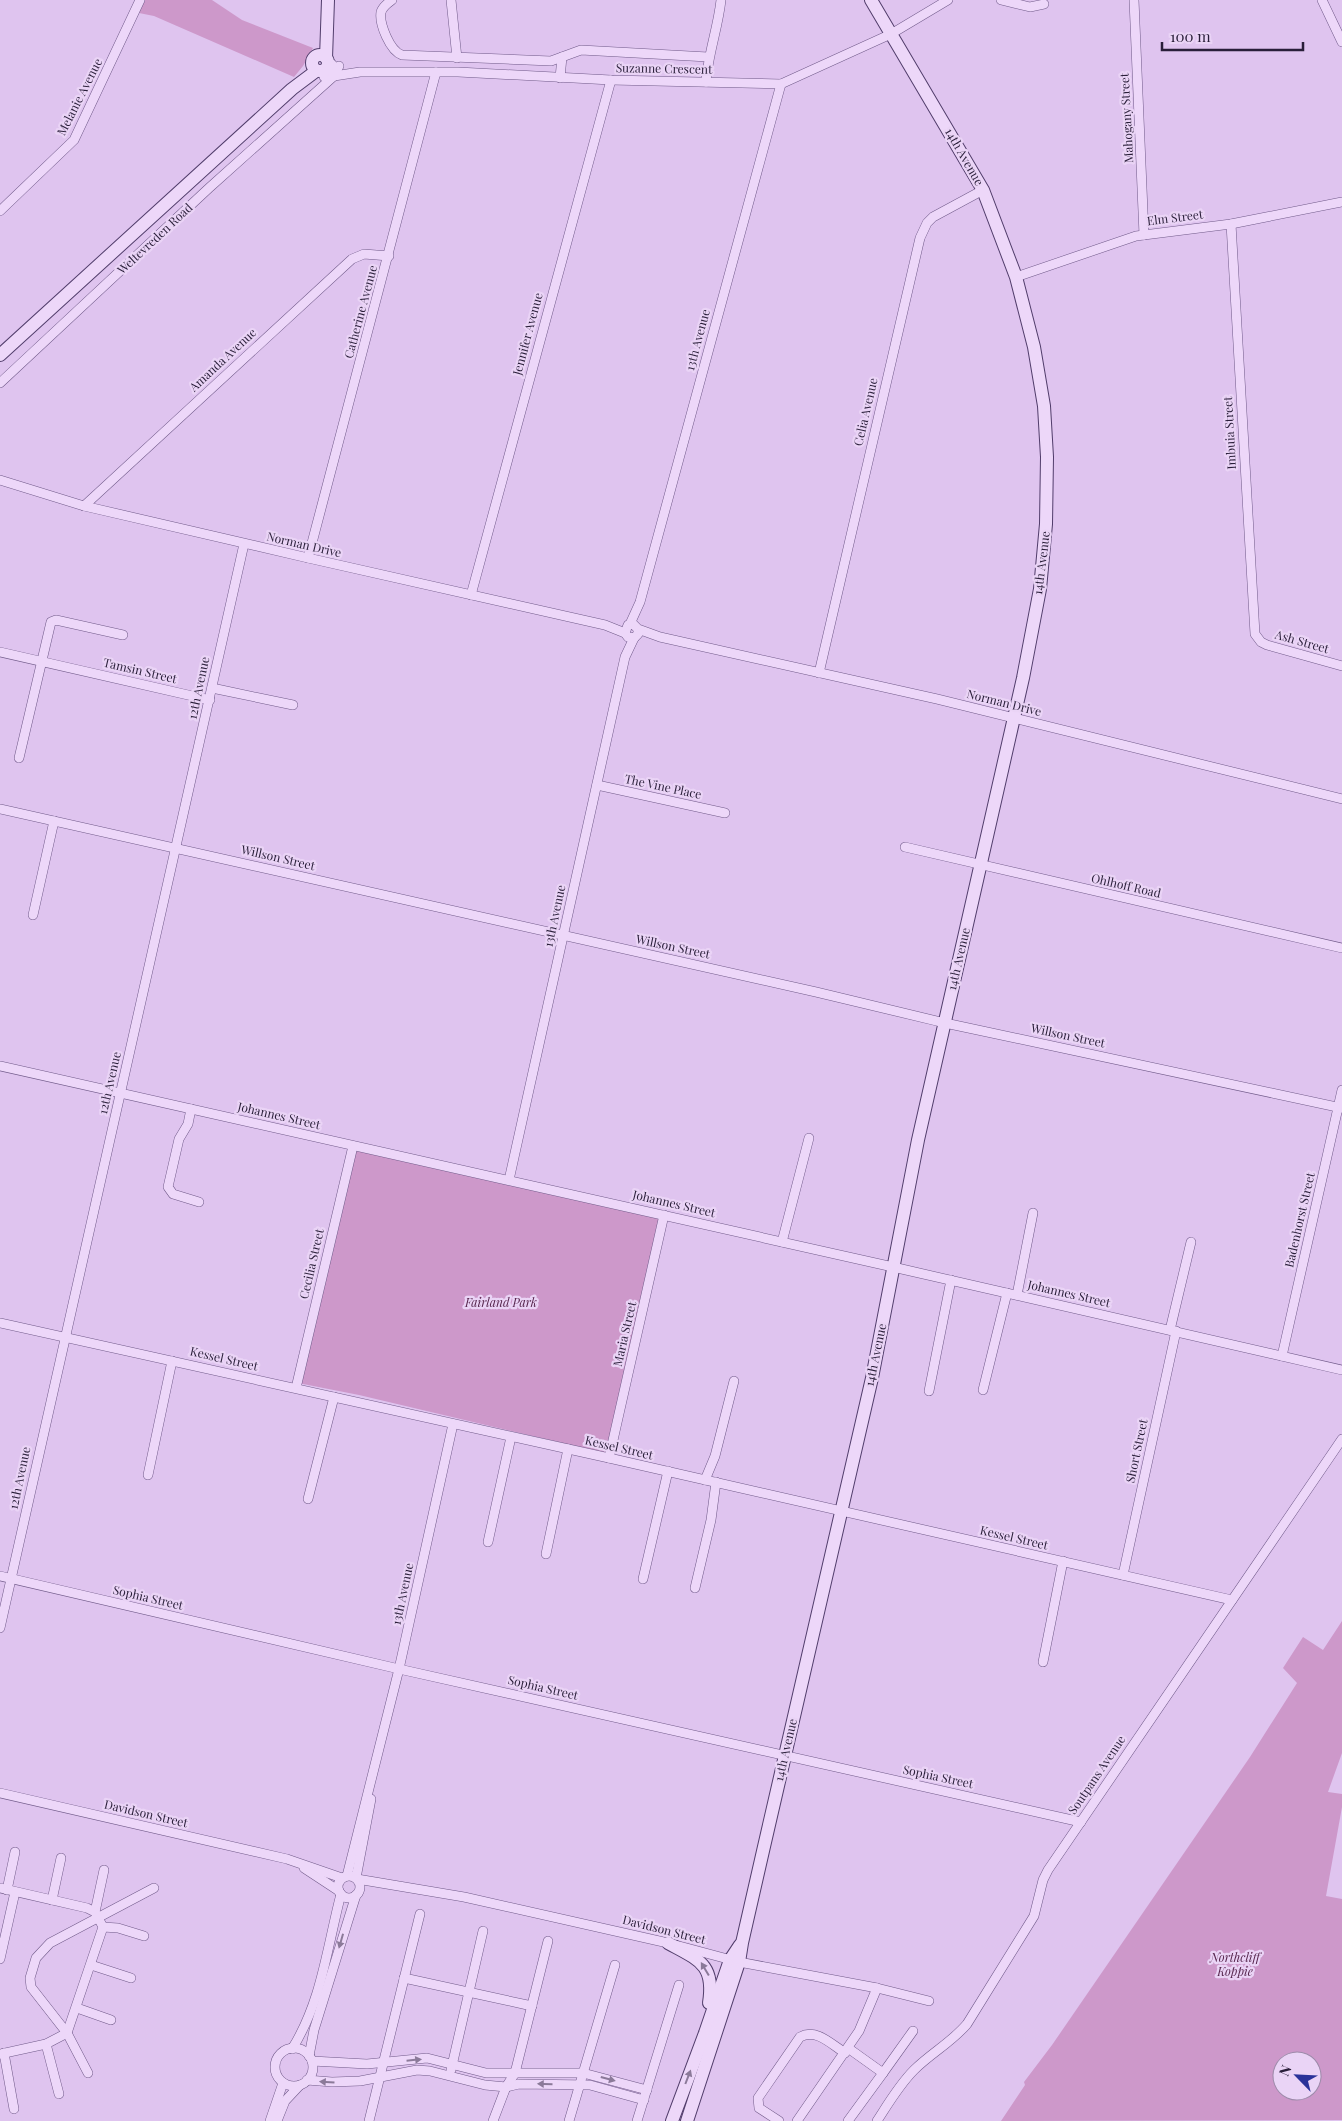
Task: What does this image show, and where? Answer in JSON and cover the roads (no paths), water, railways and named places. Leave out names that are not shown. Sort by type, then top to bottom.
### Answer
[{"type":"main road","points":[[325,66],[328,0]]},
{"type":"main road","name":"14th Avenue","points":[[672,2121],[742,1943],[872,1378],[918,1140],[1023,678],[1040,589],[1044,553],[1048,486],[1047,439],[1042,393],[1026,314],[1016,277],[1000,230],[983,190],[871,0]]},
{"type":"main road","name":"Weltevreden Road","points":[[0,355],[292,88],[325,66]]},
{"type":"main road","points":[[668,1943],[703,1964],[710,1979],[712,1987],[705,2033]]},
{"type":"main road","name":"14th Avenue","points":[[686,2121],[735,1961]]},
{"type":"street","name":"Melanie Avenue","points":[[0,211],[74,140],[140,0]]},
{"type":"street","points":[[392,0],[383,8],[381,16],[388,39],[395,51],[402,55],[553,61],[581,50],[708,57]]},
{"type":"street","points":[[451,0],[457,58]]},
{"type":"street","points":[[706,82],[708,57],[719,22],[721,0]]},
{"type":"street","name":"Suzanne Crescent","points":[[325,66],[360,72],[436,72],[611,80],[781,84],[891,34],[948,0]]},
{"type":"street","points":[[1002,0],[1030,7],[1044,4]]},
{"type":"street","name":"Mahogany Street","points":[[1134,0],[1144,235]]},
{"type":"street","points":[[1322,0],[1342,42]]},
{"type":"street","points":[[560,78],[562,57]]},
{"type":"street","name":"Weltevreden Road","points":[[0,383],[310,96],[325,66]]},
{"type":"street","name":"Catherine Avenue","points":[[308,558],[436,72]]},
{"type":"street","name":"Jennifer Avenue","points":[[471,595],[611,80]]},
{"type":"street","name":"13th Avenue","points":[[509,1180],[632,631],[781,84]]},
{"type":"street","name":"Celia Avenue","points":[[819,673],[920,238],[927,223],[933,217],[983,190]]},
{"type":"street","name":"Elm Street","points":[[1016,277],[1144,235],[1231,224],[1342,202]]},
{"type":"street","name":"Imbuia Street","points":[[1231,224],[1253,619],[1257,639]]},
{"type":"street","name":"Amanda Avenue","points":[[84,506],[352,259],[364,254],[389,256]]},
{"type":"street","name":"Norman Drive","points":[[0,480],[84,506],[1013,718],[1342,799]]},
{"type":"street","name":"12th Avenue","points":[[0,1628],[244,544]]},
{"type":"street","points":[[19,758],[50,624],[53,621],[123,635]]},
{"type":"street","name":"Ash Street","points":[[1257,639],[1267,645],[1342,666]]},
{"type":"street","name":"Tamsin Street","points":[[0,652],[210,700]]},
{"type":"street","points":[[212,688],[293,705]]},
{"type":"street","name":"The Vine Place","points":[[597,785],[725,813]]},
{"type":"street","name":"Willson Street","points":[[0,809],[807,990],[945,1023],[1340,1108]]},
{"type":"street","points":[[33,915],[54,821]]},
{"type":"street","name":"Ohlhoff Road","points":[[905,847],[1342,948]]},
{"type":"street","name":"Johannes Street","points":[[0,1066],[1342,1370]]},
{"type":"street","name":"Badenhorst Street","points":[[1282,1356],[1340,1108],[1342,1090]]},
{"type":"street","points":[[191,1109],[188,1124],[180,1137],[168,1187],[173,1194],[199,1202]]},
{"type":"street","points":[[782,1242],[809,1138]]},
{"type":"street","name":"Cecilia Street","points":[[296,1388],[353,1146]]},
{"type":"street","points":[[1017,1295],[1033,1213]]},
{"type":"street","name":"Maria Street","points":[[609,1458],[664,1215]]},
{"type":"street","name":"Short Street","points":[[1123,1575],[1191,1242]]},
{"type":"street","points":[[928,1391],[951,1280]]},
{"type":"street","points":[[983,1390],[1007,1293]]},
{"type":"street","name":"Kessel Street","points":[[0,1323],[716,1482],[1232,1600]]},
{"type":"street","points":[[148,1475],[172,1361]]},
{"type":"street","points":[[705,1480],[715,1456],[734,1381]]},
{"type":"street","points":[[308,1499],[334,1397]]},
{"type":"street","name":"13th Avenue","points":[[351,1878],[453,1424]]},
{"type":"street","points":[[488,1542],[511,1437]]},
{"type":"street","name":"Soutpans Avenue","points":[[877,2121],[902,2083],[922,2063],[961,2031],[977,2009],[1034,1916],[1043,1880],[1048,1870],[1342,1439]]},
{"type":"street","points":[[546,1554],[568,1449]]},
{"type":"street","points":[[643,1579],[668,1472]]},
{"type":"street","points":[[695,1588],[711,1520],[716,1482]]},
{"type":"street","points":[[1043,1662],[1063,1561]]},
{"type":"street","name":"Sophia Street","points":[[0,1576],[399,1669],[1080,1822]]},
{"type":"street","name":"Davidson Street","points":[[0,1794],[287,1859],[351,1878],[464,1897],[668,1943],[735,1961],[877,1988],[929,2002]]},
{"type":"street","points":[[0,1959],[8,1890],[15,1852]]},
{"type":"street","points":[[52,1900],[61,1858]]},
{"type":"street","name":"Davidson Street","points":[[287,1859],[315,1874],[340,1892]]},
{"type":"street","points":[[97,1915],[104,1870]]},
{"type":"street","points":[[276,2121],[286,2101],[312,2073],[310,2059],[314,2030],[360,1886],[351,1878],[339,1883],[340,1892],[325,1970],[305,2028],[292,2049]]},
{"type":"street","name":"Davidson Street","points":[[357,1894],[369,1887],[392,1884]]},
{"type":"street","points":[[88,2073],[67,2033],[31,1987],[30,1978],[36,1958],[44,1949],[97,1915],[154,1888]]},
{"type":"street","points":[[8,1890],[87,1908],[97,1915],[103,1927],[67,2033],[46,2044],[2,2054],[14,2109]]},
{"type":"street","points":[[340,1892],[346,1897],[357,1894]]},
{"type":"street","points":[[369,2121],[420,1914]]},
{"type":"street","points":[[103,1927],[118,1928],[144,1936]]},
{"type":"street","points":[[450,2077],[483,1931]]},
{"type":"street","points":[[493,2121],[506,2087],[516,2073],[548,1941]]},
{"type":"street","points":[[91,1965],[131,1978]]},
{"type":"street","points":[[569,2121],[615,1965]]},
{"type":"street","points":[[404,1978],[532,2006]]},
{"type":"street","points":[[637,2121],[679,1985]]},
{"type":"street","points":[[797,2121],[859,2031],[877,1988]]},
{"type":"street","points":[[77,2008],[111,2020]]},
{"type":"street","points":[[848,2121],[913,2031]]},
{"type":"street","points":[[780,2121],[759,2108],[758,2098],[800,2037],[805,2034],[814,2034],[883,2072]]},
{"type":"street","points":[[46,2044],[59,2094]]},
{"type":"street","points":[[644,2100],[590,2085],[519,2084],[506,2087],[485,2085],[430,2071],[418,2070],[379,2078],[304,2083],[294,2086],[283,2083],[276,2073],[276,2061],[284,2052],[292,2049],[302,2050],[310,2059],[382,2063],[428,2058],[486,2072],[583,2073],[647,2090]]},
{"type":"street","points":[[270,2121],[283,2083]]},
{"type":"park label","name":"Fairland Park","points":[[501,1303]]},
{"type":"park label","name":"Northcliff Koppie","points":[[1235,1965]]}]
